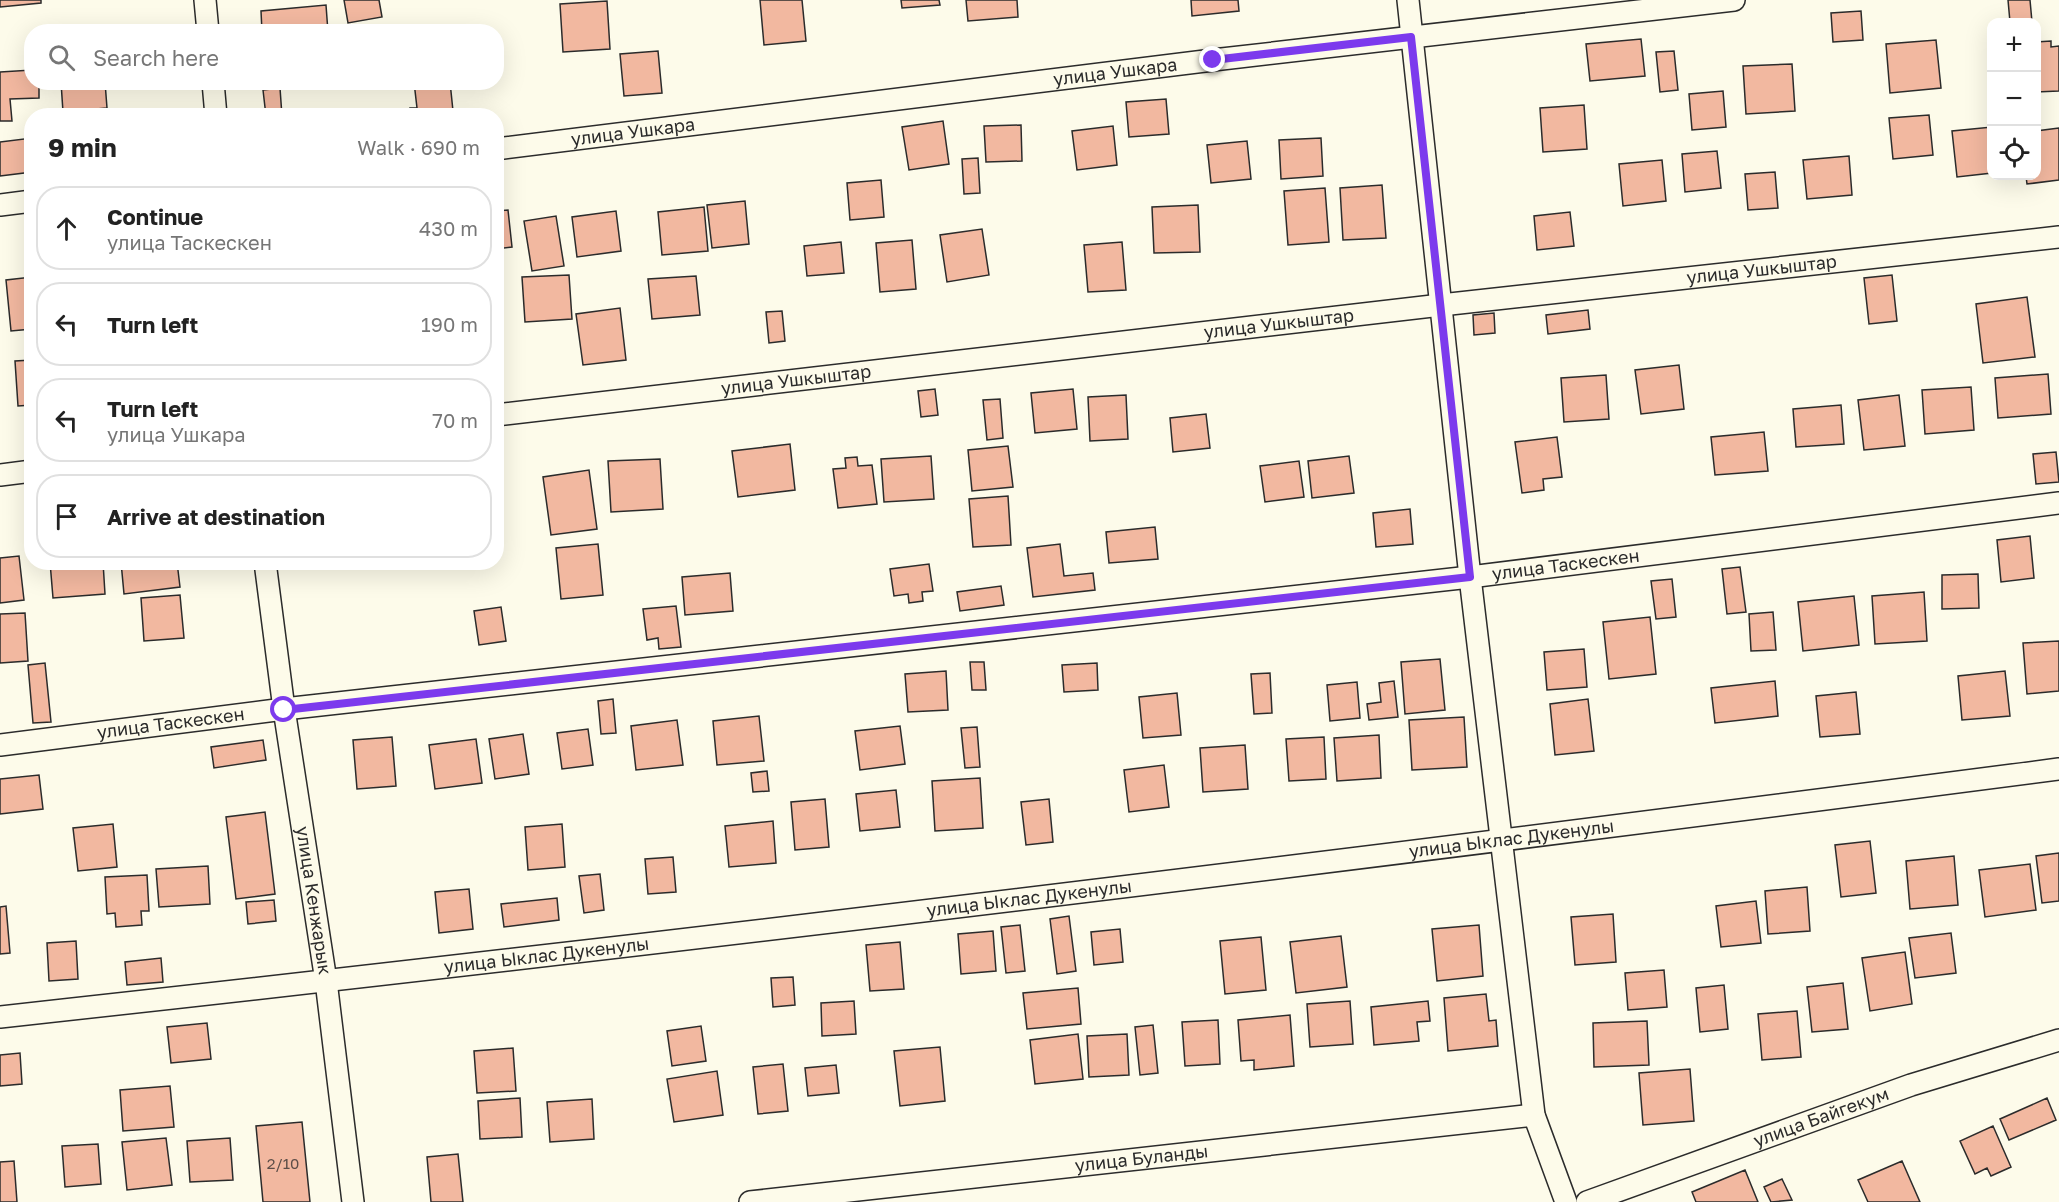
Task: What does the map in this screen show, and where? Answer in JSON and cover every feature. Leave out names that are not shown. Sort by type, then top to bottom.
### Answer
[{"type":"street","points":[[205,0],[207,24]]},
{"type":"street","points":[[1408,0],[1470,577],[1534,1115],[1566,1202]]},
{"type":"street","name":"улица Ушкара","points":[[504,148],[1411,37],[1734,0]]},
{"type":"street","points":[[214,90],[215,108]]},
{"type":"street","points":[[0,205],[24,202]]},
{"type":"street","name":"улица Ушкыштар","points":[[504,414],[2059,237]]},
{"type":"street","points":[[0,475],[24,472]]},
{"type":"street","name":"улица Таскескен","points":[[0,745],[284,710],[1470,577],[2059,503]]},
{"type":"street","name":"улица Кенжарык","points":[[266,570],[284,710],[326,981],[353,1202]]},
{"type":"street","name":"улица Ыклас Дукенулы","points":[[0,1017],[326,981],[1502,841],[2059,769]]},
{"type":"street","name":"улица Байгекум","points":[[1587,1202],[1911,1085],[2059,1040]]},
{"type":"street","name":"улица Буланды","points":[[750,1202],[1534,1115]]},
{"type":"building","points":[[0,0],[41,0],[41,3],[0,7]]},
{"type":"building","points":[[344,0],[379,0],[382,17],[348,23]]},
{"type":"building","points":[[760,0],[802,0],[806,41],[764,45]]},
{"type":"building","points":[[901,0],[939,0],[940,5],[902,8]]},
{"type":"building","points":[[966,0],[1017,0],[1018,17],[968,21]]},
{"type":"building","points":[[1191,0],[1238,0],[1239,11],[1192,16]]},
{"type":"building","points":[[2008,0],[2030,0],[2032,18],[2010,18]]},
{"type":"building","points":[[607,1],[610,49],[563,52],[560,4]]},
{"type":"building","points":[[326,5],[327,24],[262,24],[261,11]]},
{"type":"building","points":[[1861,11],[1863,40],[1833,42],[1831,13]]},
{"type":"building","points":[[1641,39],[1645,76],[1590,81],[1586,44]]},
{"type":"building","points":[[1936,40],[1941,88],[1890,93],[1886,44]]},
{"type":"building","points":[[2051,41],[2051,47],[2059,46],[2059,91],[2041,92],[2041,42]]},
{"type":"building","points":[[658,51],[662,93],[624,96],[620,54]]},
{"type":"building","points":[[1674,51],[1678,90],[1660,92],[1656,52]]},
{"type":"building","points":[[1792,64],[1795,111],[1746,114],[1743,66]]},
{"type":"building","points":[[24,70],[24,90],[39,90],[39,98],[10,99],[12,121],[0,121],[0,72]]},
{"type":"building","points":[[62,90],[106,90],[107,108],[63,108]]},
{"type":"building","points":[[263,90],[280,90],[281,108],[265,108]]},
{"type":"building","points":[[415,90],[451,90],[453,108],[417,108]]},
{"type":"building","points":[[1723,91],[1726,127],[1692,130],[1689,94]]},
{"type":"building","points":[[1166,99],[1169,134],[1129,137],[1126,102]]},
{"type":"building","points":[[1584,105],[1587,149],[1543,152],[1540,108]]},
{"type":"building","points":[[1929,115],[1933,155],[1893,159],[1889,118]]},
{"type":"building","points":[[943,121],[949,164],[909,170],[902,127]]},
{"type":"building","points":[[1021,125],[1022,161],[986,162],[984,126]]},
{"type":"building","points":[[1113,126],[1117,165],[1077,170],[1072,131]]},
{"type":"building","points":[[1987,128],[1987,174],[1957,177],[1952,131]]},
{"type":"building","points":[[2059,128],[2059,180],[2027,184],[2026,180],[2041,180],[2041,130]]},
{"type":"building","points":[[1321,138],[1323,176],[1281,179],[1279,140]]},
{"type":"building","points":[[24,139],[24,173],[0,176],[0,142]]},
{"type":"building","points":[[1247,141],[1251,179],[1211,183],[1207,145]]},
{"type":"building","points":[[1717,151],[1721,188],[1685,192],[1682,154]]},
{"type":"building","points":[[1849,156],[1852,195],[1807,199],[1803,160]]},
{"type":"building","points":[[978,158],[980,193],[964,194],[962,159]]},
{"type":"building","points":[[1662,160],[1666,201],[1623,206],[1619,164]]},
{"type":"building","points":[[1775,172],[1778,208],[1748,210],[1745,174]]},
{"type":"building","points":[[881,180],[884,217],[850,220],[847,183]]},
{"type":"building","points":[[1382,185],[1386,238],[1343,240],[1340,188]]},
{"type":"building","points":[[1325,188],[1329,242],[1288,245],[1284,191]]},
{"type":"building","points":[[745,201],[749,244],[712,248],[707,205]]},
{"type":"building","points":[[1198,205],[1200,252],[1154,253],[1152,207]]},
{"type":"building","points":[[704,207],[708,251],[662,255],[658,212]]},
{"type":"building","points":[[504,210],[508,210],[512,247],[504,248]]},
{"type":"building","points":[[616,211],[621,251],[577,257],[572,217]]},
{"type":"building","points":[[1570,212],[1574,246],[1537,250],[1534,216]]},
{"type":"building","points":[[556,216],[564,266],[532,271],[524,221]]},
{"type":"building","points":[[982,229],[989,275],[947,282],[940,235]]},
{"type":"building","points":[[912,240],[916,289],[880,292],[876,243]]},
{"type":"building","points":[[841,242],[844,273],[807,276],[804,246]]},
{"type":"building","points":[[1122,242],[1126,290],[1088,292],[1084,245]]},
{"type":"building","points":[[569,275],[572,319],[525,322],[522,277]]},
{"type":"building","points":[[1892,275],[1897,321],[1869,324],[1864,278]]},
{"type":"building","points":[[696,276],[700,315],[652,319],[648,279]]},
{"type":"building","points":[[24,278],[24,330],[11,331],[6,280]]},
{"type":"building","points":[[2027,297],[2035,357],[1983,363],[1976,304]]},
{"type":"building","points":[[620,308],[626,360],[583,365],[576,314]]},
{"type":"building","points":[[1588,310],[1590,329],[1548,334],[1546,315]]},
{"type":"building","points":[[782,311],[785,341],[769,343],[766,312]]},
{"type":"building","points":[[1494,313],[1495,333],[1474,335],[1473,315]]},
{"type":"building","points":[[24,360],[24,406],[18,406],[15,361]]},
{"type":"building","points":[[1679,365],[1684,409],[1641,414],[1635,370]]},
{"type":"building","points":[[2048,374],[2051,414],[1998,418],[1995,378]]},
{"type":"building","points":[[1606,375],[1609,419],[1564,422],[1561,378]]},
{"type":"building","points":[[1971,387],[1974,430],[1925,434],[1922,390]]},
{"type":"building","points":[[935,389],[938,415],[921,417],[918,391]]},
{"type":"building","points":[[1073,389],[1077,429],[1035,433],[1031,393]]},
{"type":"building","points":[[1126,395],[1128,439],[1090,441],[1088,397]]},
{"type":"building","points":[[1899,395],[1905,446],[1864,450],[1858,400]]},
{"type":"building","points":[[1000,399],[1003,438],[987,440],[983,400]]},
{"type":"building","points":[[1841,405],[1844,444],[1796,447],[1793,409]]},
{"type":"building","points":[[1206,414],[1210,448],[1173,452],[1170,418]]},
{"type":"building","points":[[1764,432],[1768,471],[1715,475],[1711,437]]},
{"type":"building","points":[[1557,437],[1562,477],[1543,479],[1544,490],[1522,493],[1515,442]]},
{"type":"building","points":[[790,444],[795,490],[738,497],[732,451]]},
{"type":"building","points":[[1008,446],[1013,487],[972,491],[968,450]]},
{"type":"building","points":[[2056,452],[2059,482],[2036,484],[2033,454]]},
{"type":"building","points":[[931,456],[934,499],[884,502],[881,459]]},
{"type":"building","points":[[1349,456],[1354,493],[1312,498],[1308,461]]},
{"type":"building","points":[[857,457],[858,466],[872,465],[877,504],[838,508],[833,469],[846,468],[845,458]]},
{"type":"building","points":[[660,459],[663,509],[611,512],[608,461]]},
{"type":"building","points":[[1299,461],[1304,497],[1265,502],[1260,466]]},
{"type":"building","points":[[589,470],[597,529],[551,535],[543,477]]},
{"type":"building","points":[[1008,496],[1011,545],[973,547],[969,499]]},
{"type":"building","points":[[1410,509],[1413,544],[1376,547],[1373,513]]},
{"type":"building","points":[[1155,527],[1158,559],[1109,563],[1106,532]]},
{"type":"building","points":[[2030,536],[2034,578],[2001,582],[1997,540]]},
{"type":"building","points":[[598,544],[603,595],[561,599],[556,548]]},
{"type":"building","points":[[1060,544],[1064,576],[1093,573],[1095,590],[1033,597],[1027,548]]},
{"type":"building","points":[[19,556],[24,600],[0,603],[0,558]]},
{"type":"building","points":[[929,564],[933,591],[922,592],[923,601],[909,603],[908,594],[894,596],[890,569]]},
{"type":"building","points":[[1740,567],[1746,612],[1727,614],[1722,569]]},
{"type":"building","points":[[51,570],[104,570],[105,594],[53,598]]},
{"type":"building","points":[[122,570],[178,570],[180,587],[124,594]]},
{"type":"building","points":[[730,573],[733,611],[685,615],[682,577]]},
{"type":"building","points":[[1978,574],[1979,608],[1942,609],[1942,575]]},
{"type":"building","points":[[1672,579],[1676,617],[1656,619],[1651,581]]},
{"type":"building","points":[[1001,586],[1004,605],[960,611],[957,592]]},
{"type":"building","points":[[1924,592],[1927,641],[1875,644],[1872,596]]},
{"type":"building","points":[[180,595],[184,638],[144,641],[141,598]]},
{"type":"building","points":[[1854,596],[1859,645],[1803,651],[1798,602]]},
{"type":"building","points":[[676,606],[681,647],[659,649],[658,638],[647,640],[643,609]]},
{"type":"building","points":[[501,607],[506,641],[479,645],[474,611]]},
{"type":"building","points":[[1773,612],[1776,650],[1751,651],[1749,614]]},
{"type":"building","points":[[25,613],[28,661],[0,663],[0,614]]},
{"type":"building","points":[[1650,617],[1656,674],[1609,679],[1603,622]]},
{"type":"building","points":[[2059,641],[2059,691],[2027,694],[2023,643]]},
{"type":"building","points":[[1584,649],[1587,687],[1547,690],[1544,652]]},
{"type":"building","points":[[1440,659],[1445,710],[1405,714],[1401,662]]},
{"type":"building","points":[[970,662],[984,662],[986,690],[972,690]]},
{"type":"building","points":[[45,663],[51,722],[33,723],[28,665]]},
{"type":"building","points":[[1097,663],[1098,690],[1064,692],[1062,665]]},
{"type":"building","points":[[946,671],[948,710],[908,712],[905,674]]},
{"type":"building","points":[[2005,671],[2010,716],[1962,720],[1958,676]]},
{"type":"building","points":[[1270,673],[1272,713],[1254,714],[1251,674]]},
{"type":"building","points":[[1394,681],[1398,717],[1369,720],[1367,704],[1381,702],[1379,683]]},
{"type":"building","points":[[1775,681],[1778,716],[1715,723],[1711,688]]},
{"type":"building","points":[[1357,682],[1360,718],[1330,721],[1327,685]]},
{"type":"building","points":[[1856,692],[1860,734],[1820,737],[1816,696]]},
{"type":"building","points":[[1177,693],[1181,735],[1143,738],[1139,697]]},
{"type":"building","points":[[613,699],[616,733],[601,734],[598,701]]},
{"type":"building","points":[[1588,699],[1594,751],[1555,755],[1550,704]]},
{"type":"building","points":[[759,716],[764,761],[717,765],[713,721]]},
{"type":"building","points":[[1464,717],[1467,767],[1412,770],[1409,720]]},
{"type":"building","points":[[677,720],[683,765],[636,770],[631,726]]},
{"type":"building","points":[[900,726],[905,764],[860,770],[855,731]]},
{"type":"building","points":[[977,727],[980,767],[965,768],[961,728]]},
{"type":"building","points":[[588,729],[593,765],[562,769],[557,733]]},
{"type":"building","points":[[523,734],[529,774],[495,779],[489,739]]},
{"type":"building","points":[[1379,735],[1381,778],[1337,781],[1334,738]]},
{"type":"building","points":[[392,737],[396,786],[357,789],[353,740]]},
{"type":"building","points":[[1324,737],[1326,779],[1289,781],[1286,739]]},
{"type":"building","points":[[476,739],[482,783],[435,789],[429,745]]},
{"type":"building","points":[[263,740],[266,760],[214,768],[211,747]]},
{"type":"building","points":[[1245,745],[1248,789],[1203,792],[1200,748]]},
{"type":"building","points":[[1164,765],[1169,807],[1129,812],[1124,770]]},
{"type":"building","points":[[767,771],[769,791],[753,792],[751,773]]},
{"type":"building","points":[[39,775],[43,809],[0,814],[0,779]]},
{"type":"building","points":[[980,778],[983,828],[935,831],[932,781]]},
{"type":"building","points":[[896,790],[900,827],[860,831],[856,794]]},
{"type":"building","points":[[825,799],[829,847],[795,850],[791,802]]},
{"type":"building","points":[[1049,799],[1053,842],[1026,845],[1021,802]]},
{"type":"building","points":[[265,812],[275,894],[236,899],[226,817]]},
{"type":"building","points":[[773,821],[776,863],[729,867],[725,826]]},
{"type":"building","points":[[113,824],[117,867],[78,871],[73,828]]},
{"type":"building","points":[[562,824],[565,867],[528,870],[525,827]]},
{"type":"building","points":[[1870,841],[1876,893],[1841,897],[1835,845]]},
{"type":"building","points":[[2059,853],[2059,901],[2042,903],[2036,856]]},
{"type":"building","points":[[1954,856],[1958,905],[1910,909],[1906,861]]},
{"type":"building","points":[[673,857],[676,892],[648,894],[645,859]]},
{"type":"building","points":[[2030,864],[2036,910],[1985,917],[1979,870]]},
{"type":"building","points":[[208,866],[210,904],[159,907],[156,869]]},
{"type":"building","points":[[600,874],[604,910],[584,913],[579,876]]},
{"type":"building","points":[[147,875],[149,911],[141,911],[142,925],[116,927],[115,913],[107,914],[105,877]]},
{"type":"building","points":[[1807,887],[1810,931],[1768,934],[1765,891]]},
{"type":"building","points":[[469,889],[473,929],[439,933],[435,892]]},
{"type":"building","points":[[557,898],[559,920],[504,927],[501,904]]},
{"type":"building","points":[[274,900],[276,921],[248,924],[246,902]]},
{"type":"building","points":[[1756,901],[1761,943],[1721,947],[1716,906]]},
{"type":"building","points":[[6,906],[10,953],[0,954],[0,907]]},
{"type":"building","points":[[1613,914],[1616,962],[1575,965],[1571,917]]},
{"type":"building","points":[[1069,916],[1076,971],[1057,974],[1050,919]]},
{"type":"building","points":[[1020,925],[1025,971],[1006,973],[1001,927]]},
{"type":"building","points":[[1479,925],[1483,976],[1437,981],[1432,929]]},
{"type":"building","points":[[1120,929],[1123,962],[1094,965],[1091,932]]},
{"type":"building","points":[[993,931],[996,971],[961,974],[958,934]]},
{"type":"building","points":[[1951,933],[1956,973],[1915,978],[1909,938]]},
{"type":"building","points":[[1341,936],[1347,987],[1296,993],[1290,942]]},
{"type":"building","points":[[1261,937],[1266,990],[1225,994],[1220,941]]},
{"type":"building","points":[[76,941],[78,979],[49,981],[47,943]]},
{"type":"building","points":[[900,942],[904,989],[870,991],[866,945]]},
{"type":"building","points":[[1905,952],[1912,1004],[1870,1011],[1862,958]]},
{"type":"building","points":[[161,958],[163,982],[127,985],[125,962]]},
{"type":"building","points":[[1664,970],[1667,1007],[1628,1010],[1625,973]]},
{"type":"building","points":[[793,977],[795,1005],[773,1007],[771,978]]},
{"type":"building","points":[[1843,983],[1848,1029],[1812,1032],[1807,987]]},
{"type":"building","points":[[1724,985],[1728,1029],[1700,1032],[1696,988]]},
{"type":"building","points":[[1078,988],[1081,1024],[1027,1029],[1023,993]]},
{"type":"building","points":[[1486,994],[1489,1021],[1496,1020],[1498,1046],[1448,1051],[1444,998]]},
{"type":"building","points":[[854,1001],[856,1034],[822,1036],[821,1003]]},
{"type":"building","points":[[1350,1001],[1353,1044],[1310,1047],[1307,1004]]},
{"type":"building","points":[[1428,1001],[1430,1021],[1417,1022],[1419,1041],[1374,1045],[1371,1007]]},
{"type":"building","points":[[1797,1011],[1801,1057],[1762,1060],[1758,1014]]},
{"type":"building","points":[[1290,1015],[1294,1066],[1254,1070],[1254,1060],[1241,1061],[1238,1020]]},
{"type":"building","points":[[1218,1020],[1220,1064],[1185,1066],[1182,1022]]},
{"type":"building","points":[[1647,1021],[1649,1065],[1594,1067],[1593,1023]]},
{"type":"building","points":[[207,1023],[211,1059],[171,1063],[167,1027]]},
{"type":"building","points":[[1153,1025],[1158,1073],[1140,1075],[1135,1027]]},
{"type":"building","points":[[701,1026],[706,1061],[672,1066],[667,1031]]},
{"type":"building","points":[[1078,1034],[1083,1079],[1035,1084],[1030,1040]]},
{"type":"building","points":[[1127,1034],[1129,1075],[1089,1077],[1087,1036]]},
{"type":"building","points":[[940,1047],[945,1101],[900,1106],[894,1051]]},
{"type":"building","points":[[513,1048],[516,1091],[477,1093],[474,1051]]},
{"type":"building","points":[[20,1053],[22,1084],[0,1086],[0,1055]]},
{"type":"building","points":[[783,1064],[788,1111],[758,1114],[753,1067]]},
{"type":"building","points":[[836,1065],[839,1093],[808,1096],[805,1068]]},
{"type":"building","points":[[1690,1069],[1694,1121],[1643,1125],[1639,1073]]},
{"type":"building","points":[[717,1071],[723,1115],[674,1122],[667,1079]]},
{"type":"building","points":[[170,1086],[174,1127],[123,1131],[120,1090]]},
{"type":"building","points":[[520,1098],[522,1137],[480,1139],[478,1101]]},
{"type":"building","points":[[2047,1098],[2056,1120],[2009,1140],[2000,1119]]},
{"type":"building","points":[[592,1099],[594,1139],[550,1142],[547,1102]]},
{"type":"building","points":[[302,1122],[310,1202],[263,1202],[256,1126]]},
{"type":"building","points":[[1993,1126],[2011,1167],[1991,1176],[1987,1168],[1975,1174],[1960,1141]]},
{"type":"building","points":[[166,1138],[172,1185],[127,1190],[122,1142]]},
{"type":"building","points":[[230,1138],[233,1180],[190,1182],[187,1141]]},
{"type":"building","points":[[98,1144],[101,1184],[65,1187],[62,1146]]},
{"type":"building","points":[[458,1154],[463,1202],[431,1202],[427,1157]]},
{"type":"building","points":[[14,1161],[17,1202],[0,1202],[0,1162]]},
{"type":"building","points":[[1902,1161],[1920,1202],[1868,1202],[1858,1180]]},
{"type":"building","points":[[1745,1170],[1758,1202],[1696,1202],[1692,1192]]},
{"type":"building","points":[[1782,1179],[1792,1200],[1771,1202],[1764,1187]]},
{"type":"route","points":[[284,710],[1470,577],[1411,37],[1213,60]]}]
